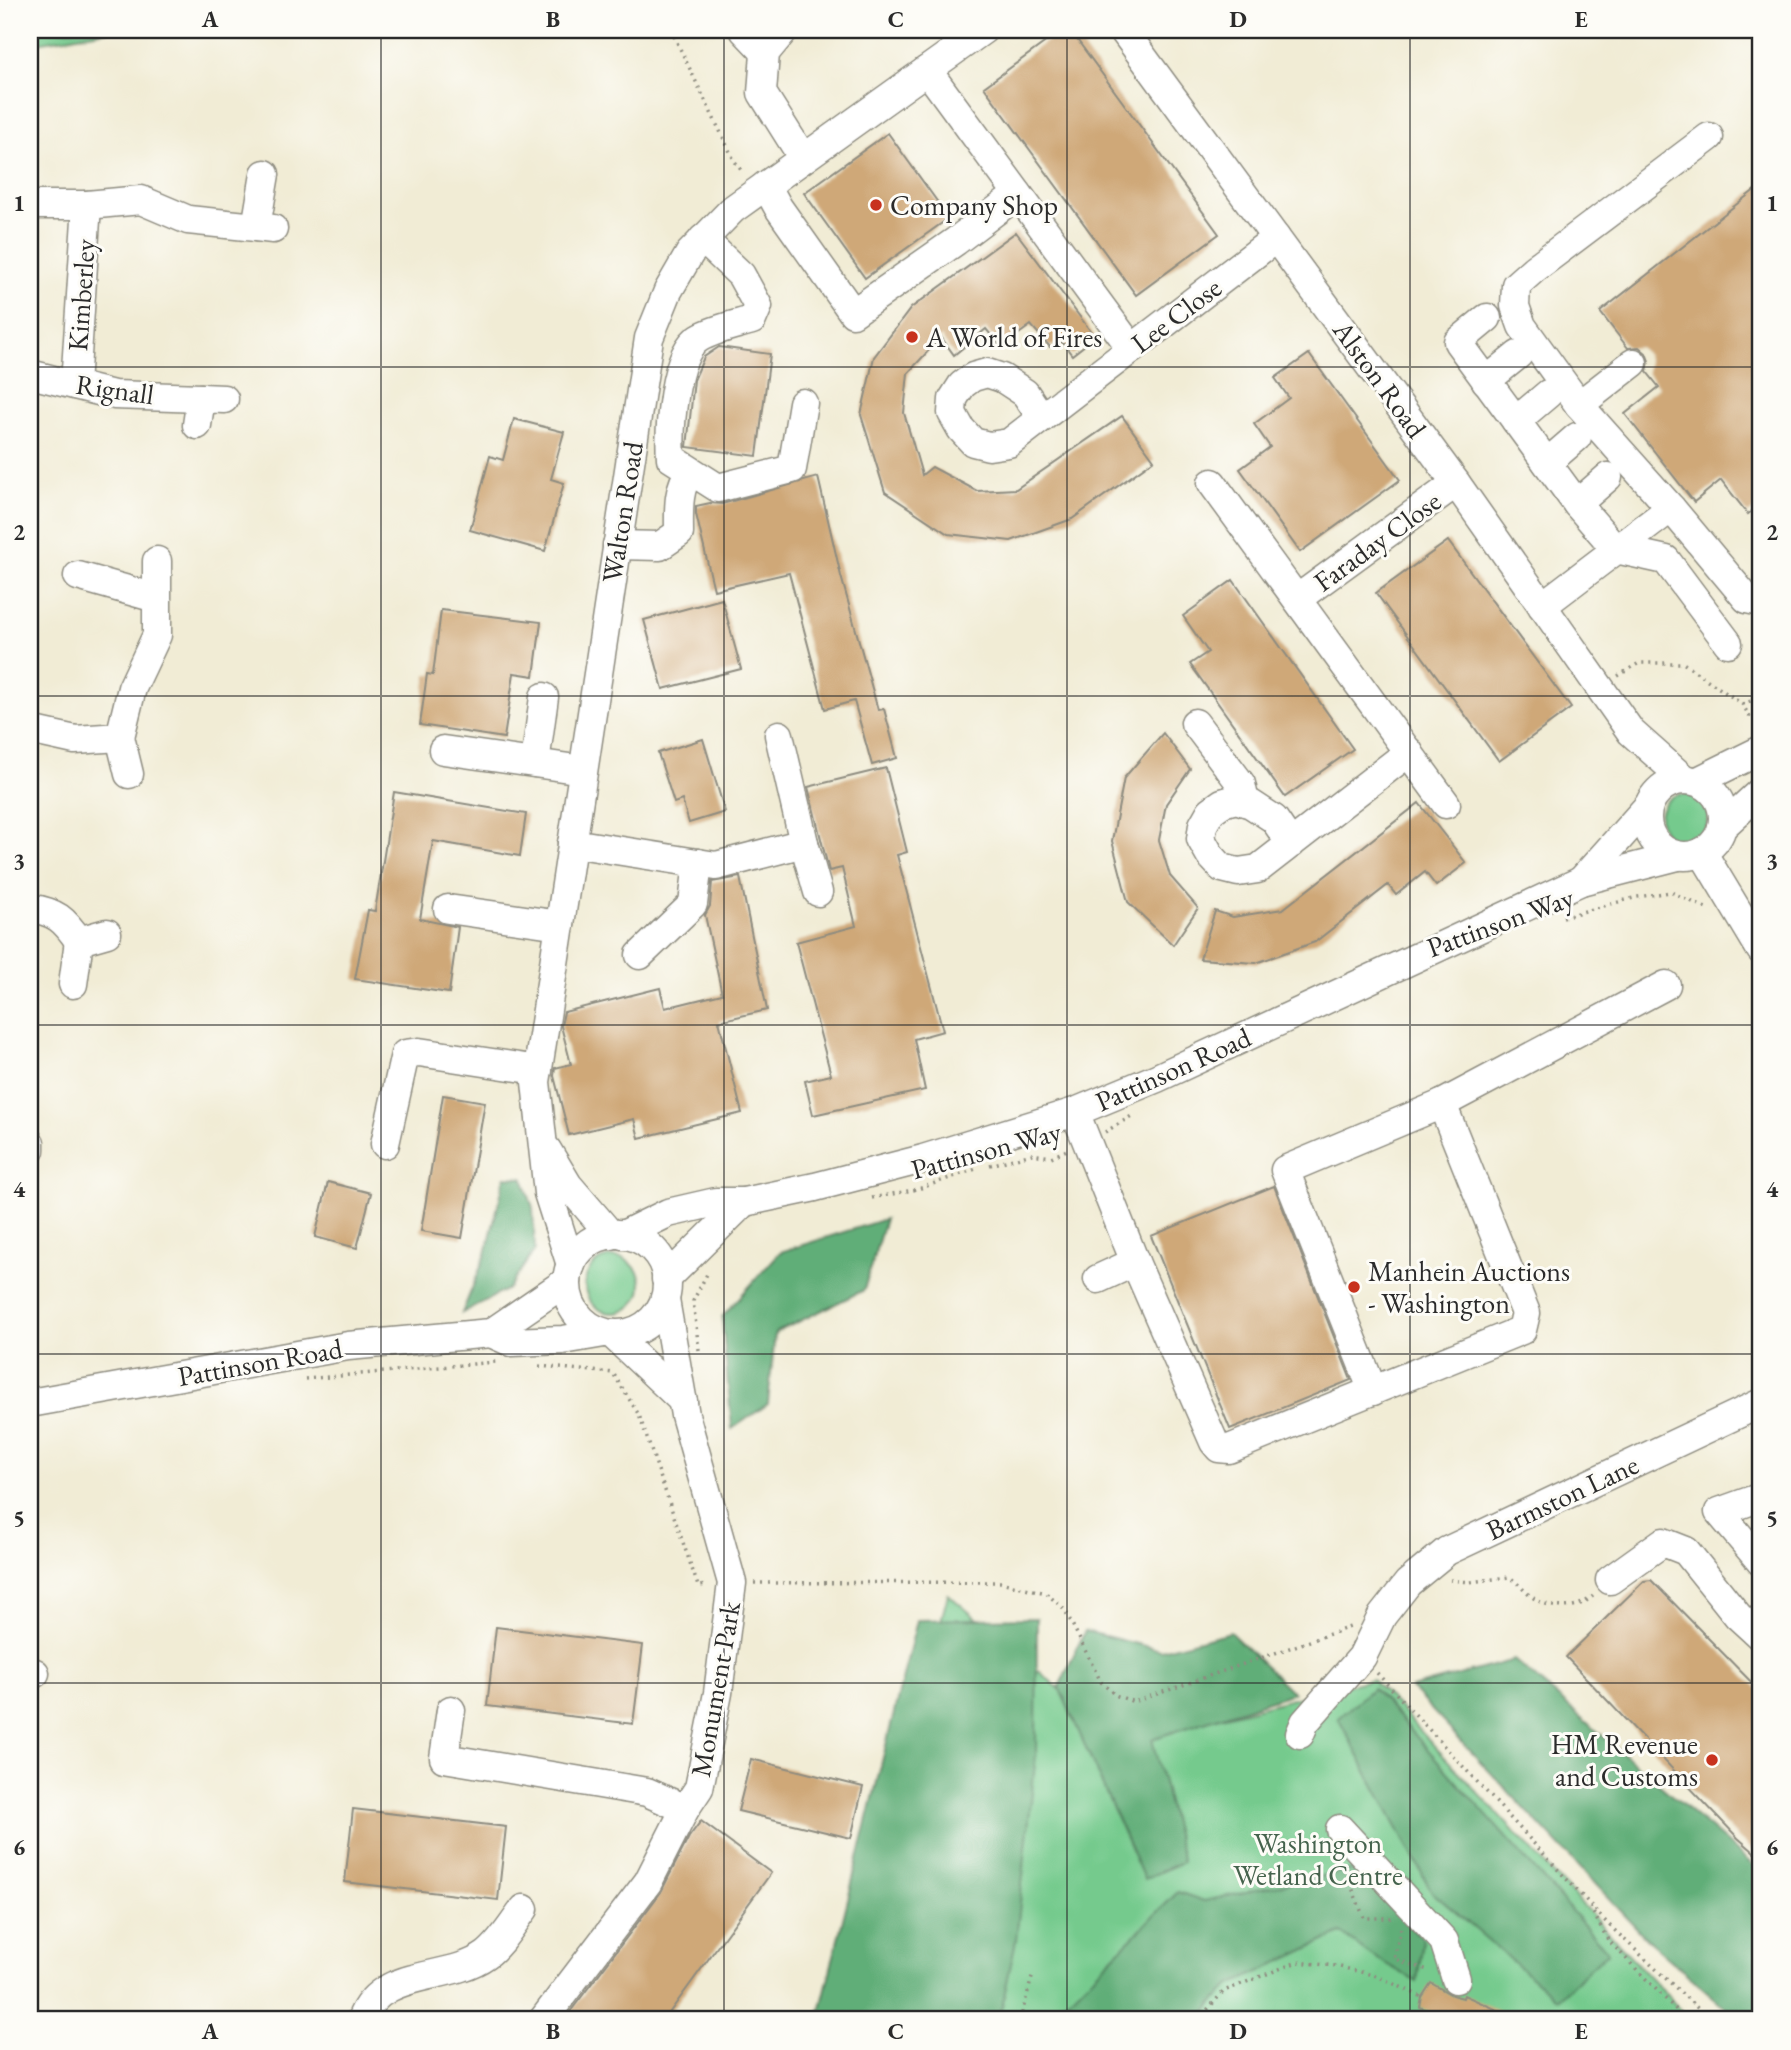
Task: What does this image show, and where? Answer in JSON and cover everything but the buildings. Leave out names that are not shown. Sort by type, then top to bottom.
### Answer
[{"type":"street","points":[[744,30],[765,52]]},
{"type":"street","points":[[784,30],[765,52],[762,93],[803,158]]},
{"type":"street","name":"Walton Road","points":[[569,1273],[548,1193],[536,1082],[649,338],[668,291],[690,253],[733,209],[983,30]]},
{"type":"street","name":"Alston Road","points":[[1123,30],[1456,483],[1631,733],[1691,780]]},
{"type":"street","points":[[927,70],[1132,349]]},
{"type":"street","points":[[1709,137],[1534,269],[1516,285],[1515,306],[1522,326],[1579,405],[1671,508],[1747,599],[1761,603]]},
{"type":"street","name":"Kimberley","points":[[30,205],[87,205],[141,200],[188,220],[264,228],[265,174]]},
{"type":"street","points":[[761,188],[778,207],[853,313],[1018,194]]},
{"type":"street","name":"Kimberley","points":[[75,385],[87,205]]},
{"type":"street","name":"Lee Close","points":[[1042,418],[1276,238]]},
{"type":"street","points":[[703,239],[741,275],[758,306],[751,320],[697,339],[682,361],[671,420],[671,458],[718,488],[792,469],[803,403]]},
{"type":"street","points":[[1487,318],[1458,342],[1577,505],[1616,548],[1666,560],[1728,643]]},
{"type":"street","points":[[1486,381],[1518,355]]},
{"type":"street","points":[[1579,405],[1633,363]]},
{"type":"street","name":"Rignall","points":[[30,374],[114,395],[207,407]]},
{"type":"street","points":[[1516,421],[1548,394]]},
{"type":"street","points":[[1547,463],[1577,437]]},
{"type":"street","points":[[617,545],[660,546],[679,533],[679,502],[685,479],[690,472]]},
{"type":"street","points":[[1577,505],[1608,477]]},
{"type":"street","name":"Faraday Close","points":[[1212,483],[1446,804]]},
{"type":"street","name":"Faraday Close","points":[[1297,599],[1456,483]]},
{"type":"street","points":[[1542,606],[1671,508]]},
{"type":"street","points":[[129,774],[120,737],[132,688],[157,635],[157,561]]},
{"type":"street","points":[[78,576],[156,598]]},
{"type":"street","points":[[535,763],[544,697]]},
{"type":"street","points":[[1195,723],[1241,784],[1245,802]]},
{"type":"street","points":[[30,730],[75,740],[120,737]]},
{"type":"street","name":"Alston Road","points":[[1631,733],[1651,800]]},
{"type":"street","points":[[779,735],[818,892]]},
{"type":"street","points":[[443,750],[583,770]]},
{"type":"street","points":[[1691,780],[1707,786],[1718,797],[1723,810],[1722,827],[1717,839],[1690,854],[1663,850],[1652,838],[1646,819],[1651,800],[1663,785],[1691,780],[1761,750]]},
{"type":"street","points":[[1291,844],[1274,819],[1236,799],[1222,803],[1211,811],[1203,825],[1201,839],[1222,868],[1238,872],[1258,869],[1291,844],[1409,752]]},
{"type":"street","points":[[1722,827],[1761,791]]},
{"type":"street","name":"Pattinson Road","points":[[1581,881],[1651,800]]},
{"type":"street","points":[[572,843],[716,866],[804,843]]},
{"type":"street","points":[[1690,854],[1761,950]]},
{"type":"street","name":"Pattinson Road","points":[[617,1235],[668,1213],[716,1202],[744,1202],[815,1187],[922,1159],[1075,1112],[1157,1078],[1581,881],[1690,854]]},
{"type":"street","points":[[640,955],[693,904],[698,863]]},
{"type":"street","points":[[30,908],[45,910],[65,921],[79,940],[73,984]]},
{"type":"street","points":[[447,909],[560,925]]},
{"type":"street","points":[[79,940],[107,933]]},
{"type":"street","points":[[1373,1391],[1285,1170],[1442,1104],[1666,985]]},
{"type":"street","points":[[385,1144],[405,1054],[419,1052],[538,1070]]},
{"type":"street","points":[[1075,1112],[1135,1262],[1214,1443],[1219,1448],[1229,1449],[1522,1330],[1526,1313],[1442,1104]]},
{"type":"street","points":[[30,1143],[30,1150]]},
{"type":"street","name":"Walton Road","points":[[544,1145],[568,1185],[617,1235]]},
{"type":"street","points":[[608,1334],[629,1333],[644,1326],[657,1315],[666,1289],[744,1202]]},
{"type":"street","points":[[666,1289],[662,1263],[652,1249],[639,1240],[617,1235],[598,1238],[577,1253],[569,1273],[568,1298],[576,1314],[588,1326],[608,1334],[683,1401]]},
{"type":"street","points":[[1098,1279],[1135,1262]]},
{"type":"street","name":"Pattinson Road","points":[[491,1333],[569,1273]]},
{"type":"street","name":"Monument Park","points":[[543,2020],[648,1882],[685,1809],[699,1788],[718,1693],[733,1583],[685,1415],[666,1289]]},
{"type":"street","name":"Pattinson Road","points":[[30,1403],[348,1346],[491,1333],[511,1342],[563,1340],[608,1334]]},
{"type":"street","name":"Barmston Lane","points":[[1300,1734],[1305,1722],[1362,1657],[1382,1616],[1408,1583],[1447,1551],[1761,1404]]},
{"type":"street","points":[[1761,1497],[1719,1512],[1761,1562]]},
{"type":"street","points":[[1610,1580],[1663,1542],[1686,1550],[1738,1616],[1761,1637]]},
{"type":"street","points":[[451,1710],[444,1758],[647,1792],[685,1809]]},
{"type":"street","points":[[1340,1829],[1444,1941],[1456,1979]]},
{"type":"street","points":[[362,2020],[383,1990],[392,1985],[472,1963],[488,1953],[524,1909]]},
{"type":"path","points":[[671,30],[734,160],[761,188]]},
{"type":"path","points":[[1599,687],[1639,663],[1683,663],[1742,704],[1752,720]]},
{"type":"path","points":[[1742,704],[1761,698]]},
{"type":"path","name":"Pattinson Way","points":[[1558,918],[1637,897],[1671,892],[1715,913]]},
{"type":"path","name":"Pattinson Way","points":[[871,1199],[918,1189],[985,1166],[1032,1154],[1051,1157],[1119,1126],[1140,1110]]},
{"type":"path","points":[[700,1351],[693,1301],[709,1269]]},
{"type":"path","points":[[303,1379],[489,1361],[503,1362]]},
{"type":"path","points":[[530,1365],[613,1373],[626,1379]]},
{"type":"path","points":[[613,1373],[639,1415],[698,1586],[733,1583],[1000,1582],[1046,1592],[1065,1610],[1101,1682],[1115,1695],[1134,1702],[1382,1616]]},
{"type":"path","points":[[1424,1570],[1450,1580],[1470,1582],[1508,1577],[1535,1599],[1556,1607],[1583,1605],[1610,1580]]},
{"type":"path","points":[[1362,1657],[1588,1902],[1710,2020]]},
{"type":"path","points":[[1344,1868],[1364,1918],[1403,1917],[1394,1959],[1456,1979]]},
{"type":"path","points":[[1588,1902],[1608,1940],[1686,2020]]},
{"type":"path","points":[[1198,2020],[1224,1991],[1297,1962],[1336,1966],[1377,1976],[1422,1997]]},
{"type":"path","points":[[1020,2020],[1033,1974]]},
{"type":"green space","points":[[30,30],[112,30],[30,44]]},
{"type":"green space","points":[[1684,794],[1701,801],[1708,818],[1701,835],[1684,842],[1667,835],[1660,818],[1667,801]]},
{"type":"green space","points":[[505,1177],[523,1178],[533,1208],[535,1250],[508,1289],[462,1313],[486,1254]]},
{"type":"green space","points":[[885,1219],[864,1290],[775,1333],[768,1404],[732,1429],[722,1317],[780,1252]]},
{"type":"green space","points":[[608,1257],[618,1257],[633,1265],[639,1274],[639,1296],[633,1305],[618,1313],[608,1313],[590,1301],[585,1290],[585,1280],[597,1262]]},
{"type":"green space","name":"Washington Wetland Centre","points":[[948,1594],[1122,1742],[1372,1679],[1690,2020],[836,2020]]},
{"type":"green space","points":[[1037,1618],[1036,1755],[1016,1940],[999,2020],[818,2020],[917,1620]]},
{"type":"green space","points":[[1085,1631],[1161,1650],[1230,1632],[1293,1693],[1152,1739],[1183,1862],[1144,1879],[1059,1687]]},
{"type":"green space","points":[[1514,1660],[1761,1872],[1761,2020],[1740,2020],[1650,1942],[1411,1688]]},
{"type":"green space","points":[[1373,1688],[1608,1952],[1557,1999],[1432,1892],[1338,1718]]},
{"type":"green space","points":[[1354,1869],[1423,1940],[1417,1982],[1371,1955],[1341,1933],[1229,1986],[1198,2020],[1038,2020],[1076,1993],[1178,1892],[1204,1901]]},
{"type":"place","name":"Company Shop","points":[[876,205]]},
{"type":"place","name":"A World of Fires","points":[[912,337]]},
{"type":"place","name":"Manhein Auctions - Washington","points":[[1354,1287]]},
{"type":"place","name":"HM Revenue and Customs","points":[[1712,1760]]}]
